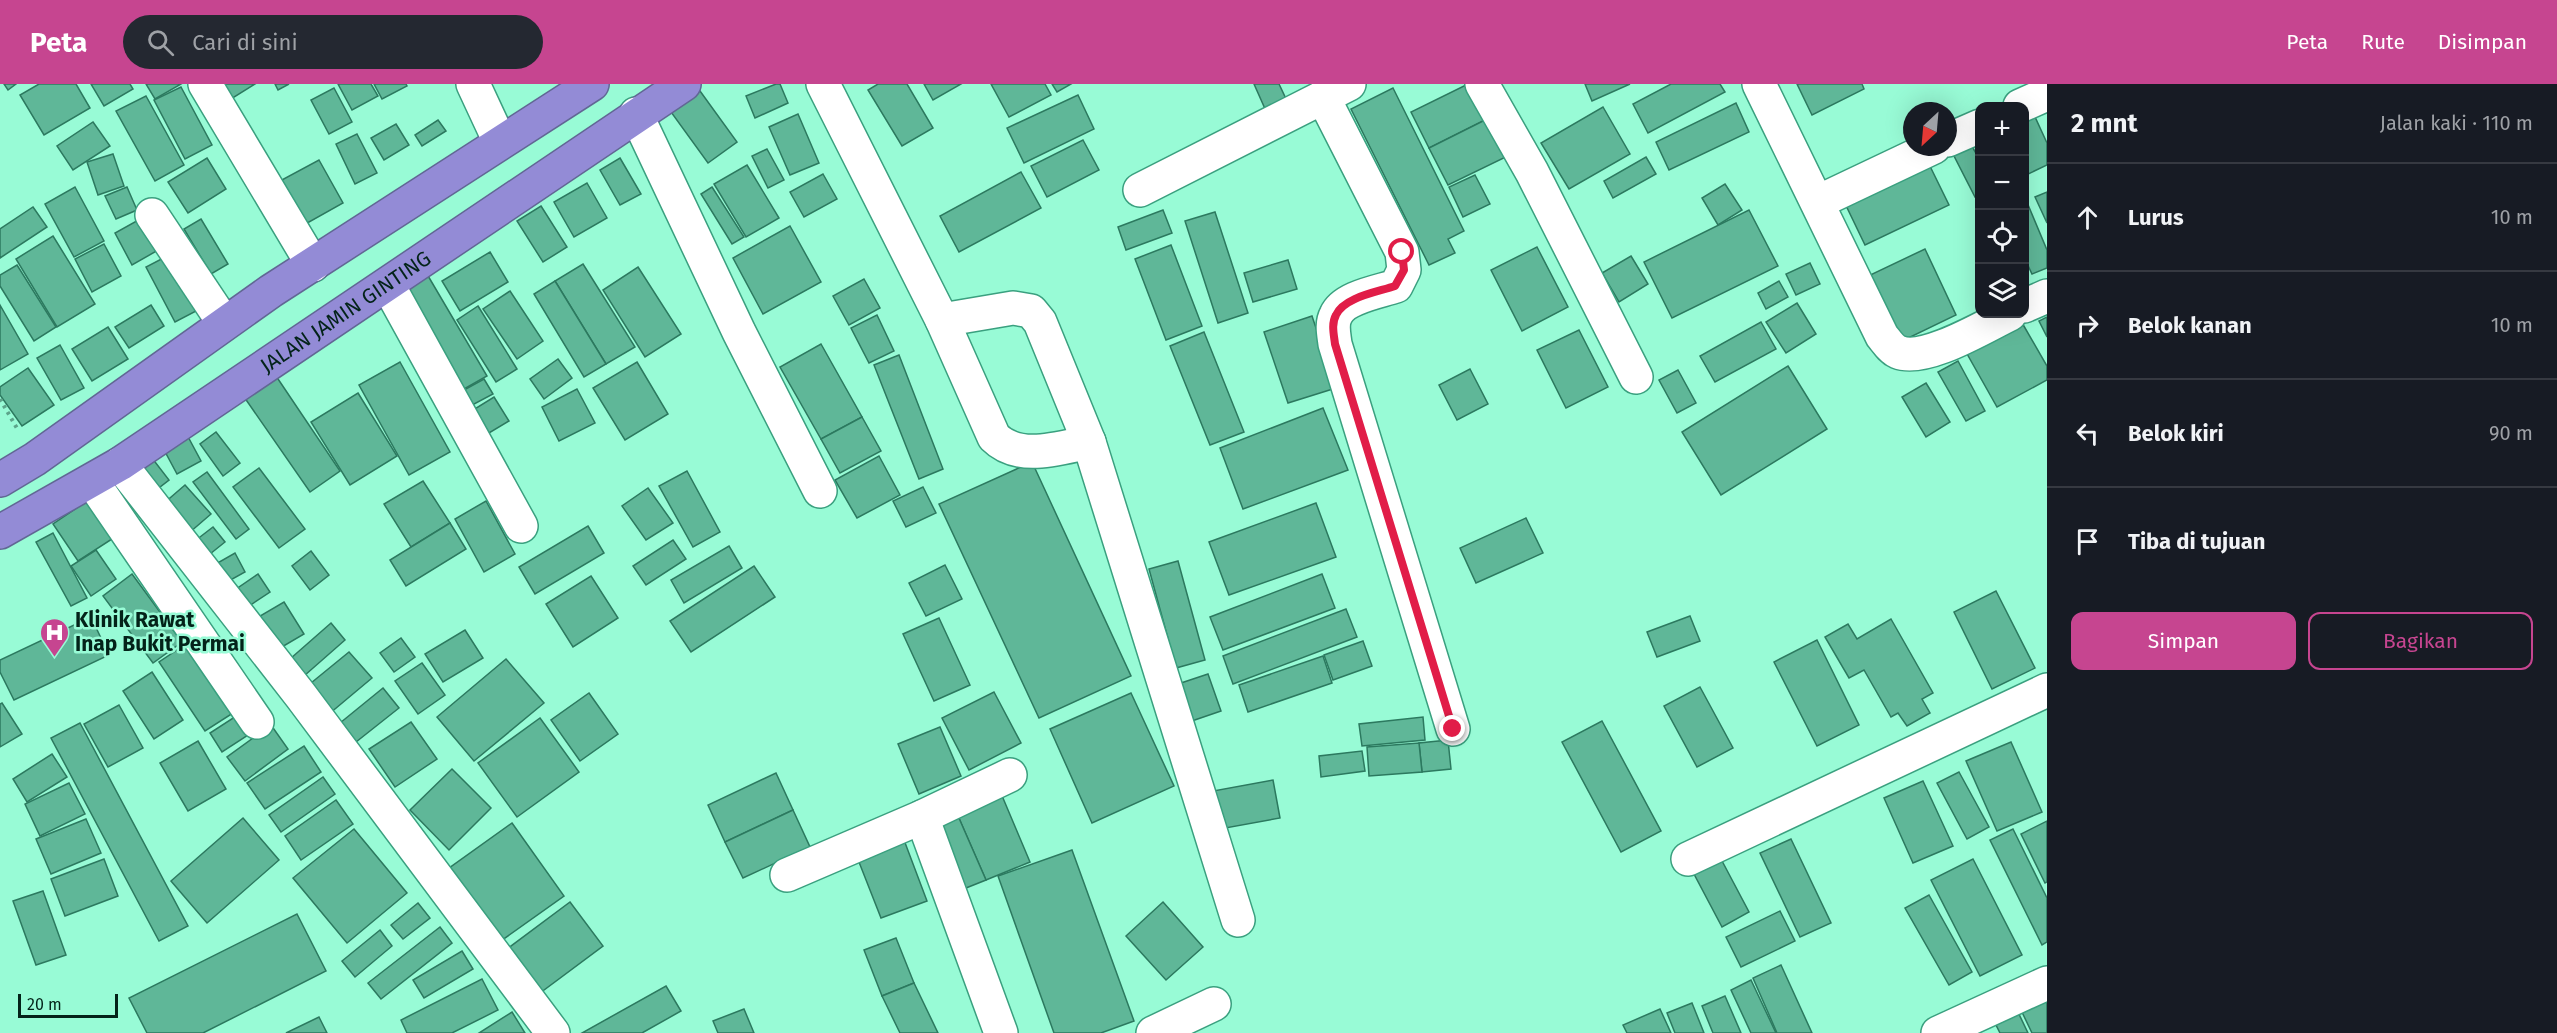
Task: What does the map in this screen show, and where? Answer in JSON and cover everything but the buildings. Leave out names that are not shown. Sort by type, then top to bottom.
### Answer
[{"type":"highway","points":[[0,480],[35,459],[224,323],[592,84]]},
{"type":"highway","name":"JALAN JAMIN GINTING","points":[[0,532],[120,464],[388,285],[636,114],[684,84]]},
{"type":"street","points":[[206,84],[313,265]]},
{"type":"street","points":[[473,84],[500,142]]},
{"type":"street","points":[[823,84],[942,320],[994,437],[1000,443],[1015,449],[1034,452],[1089,442]]},
{"type":"street","points":[[1482,84],[1532,172],[1636,377]]},
{"type":"street","points":[[1759,84],[1882,336],[1892,349],[1901,353],[1917,354],[1946,345],[2002,318]]},
{"type":"street","points":[[1140,190],[1336,91],[1402,252],[1404,270],[1395,286],[1354,300],[1340,309],[1333,324],[1335,344],[1453,729]]},
{"type":"street","points":[[2029,102],[2047,94]]},
{"type":"street","points":[[636,114],[739,332],[820,491]]},
{"type":"street","points":[[1957,136],[1975,128]]},
{"type":"street","points":[[1818,202],[1915,156]]},
{"type":"street","points":[[152,215],[224,323]]},
{"type":"street","points":[[388,285],[521,526]]},
{"type":"street","points":[[2029,304],[2047,296]]},
{"type":"street","points":[[942,320],[1013,308],[1030,311],[1040,322],[1089,442],[1238,920]]},
{"type":"street","points":[[120,464],[301,696],[553,1033]]},
{"type":"street","points":[[92,481],[257,722]]},
{"type":"street","points":[[1688,859],[2047,690]]},
{"type":"street","points":[[788,874],[922,817],[1010,775]]},
{"type":"street","points":[[922,817],[1000,1033]]},
{"type":"street","points":[[1938,1033],[2047,982]]},
{"type":"street","points":[[1154,1033],[1214,1004]]},
{"type":"place","name":"Klinik Rawat Inap Bukit Permai","points":[[54,658]]},
{"type":"route","points":[[1402,252],[1404,270],[1395,286],[1354,300],[1340,309],[1333,324],[1335,344],[1453,729]]}]
